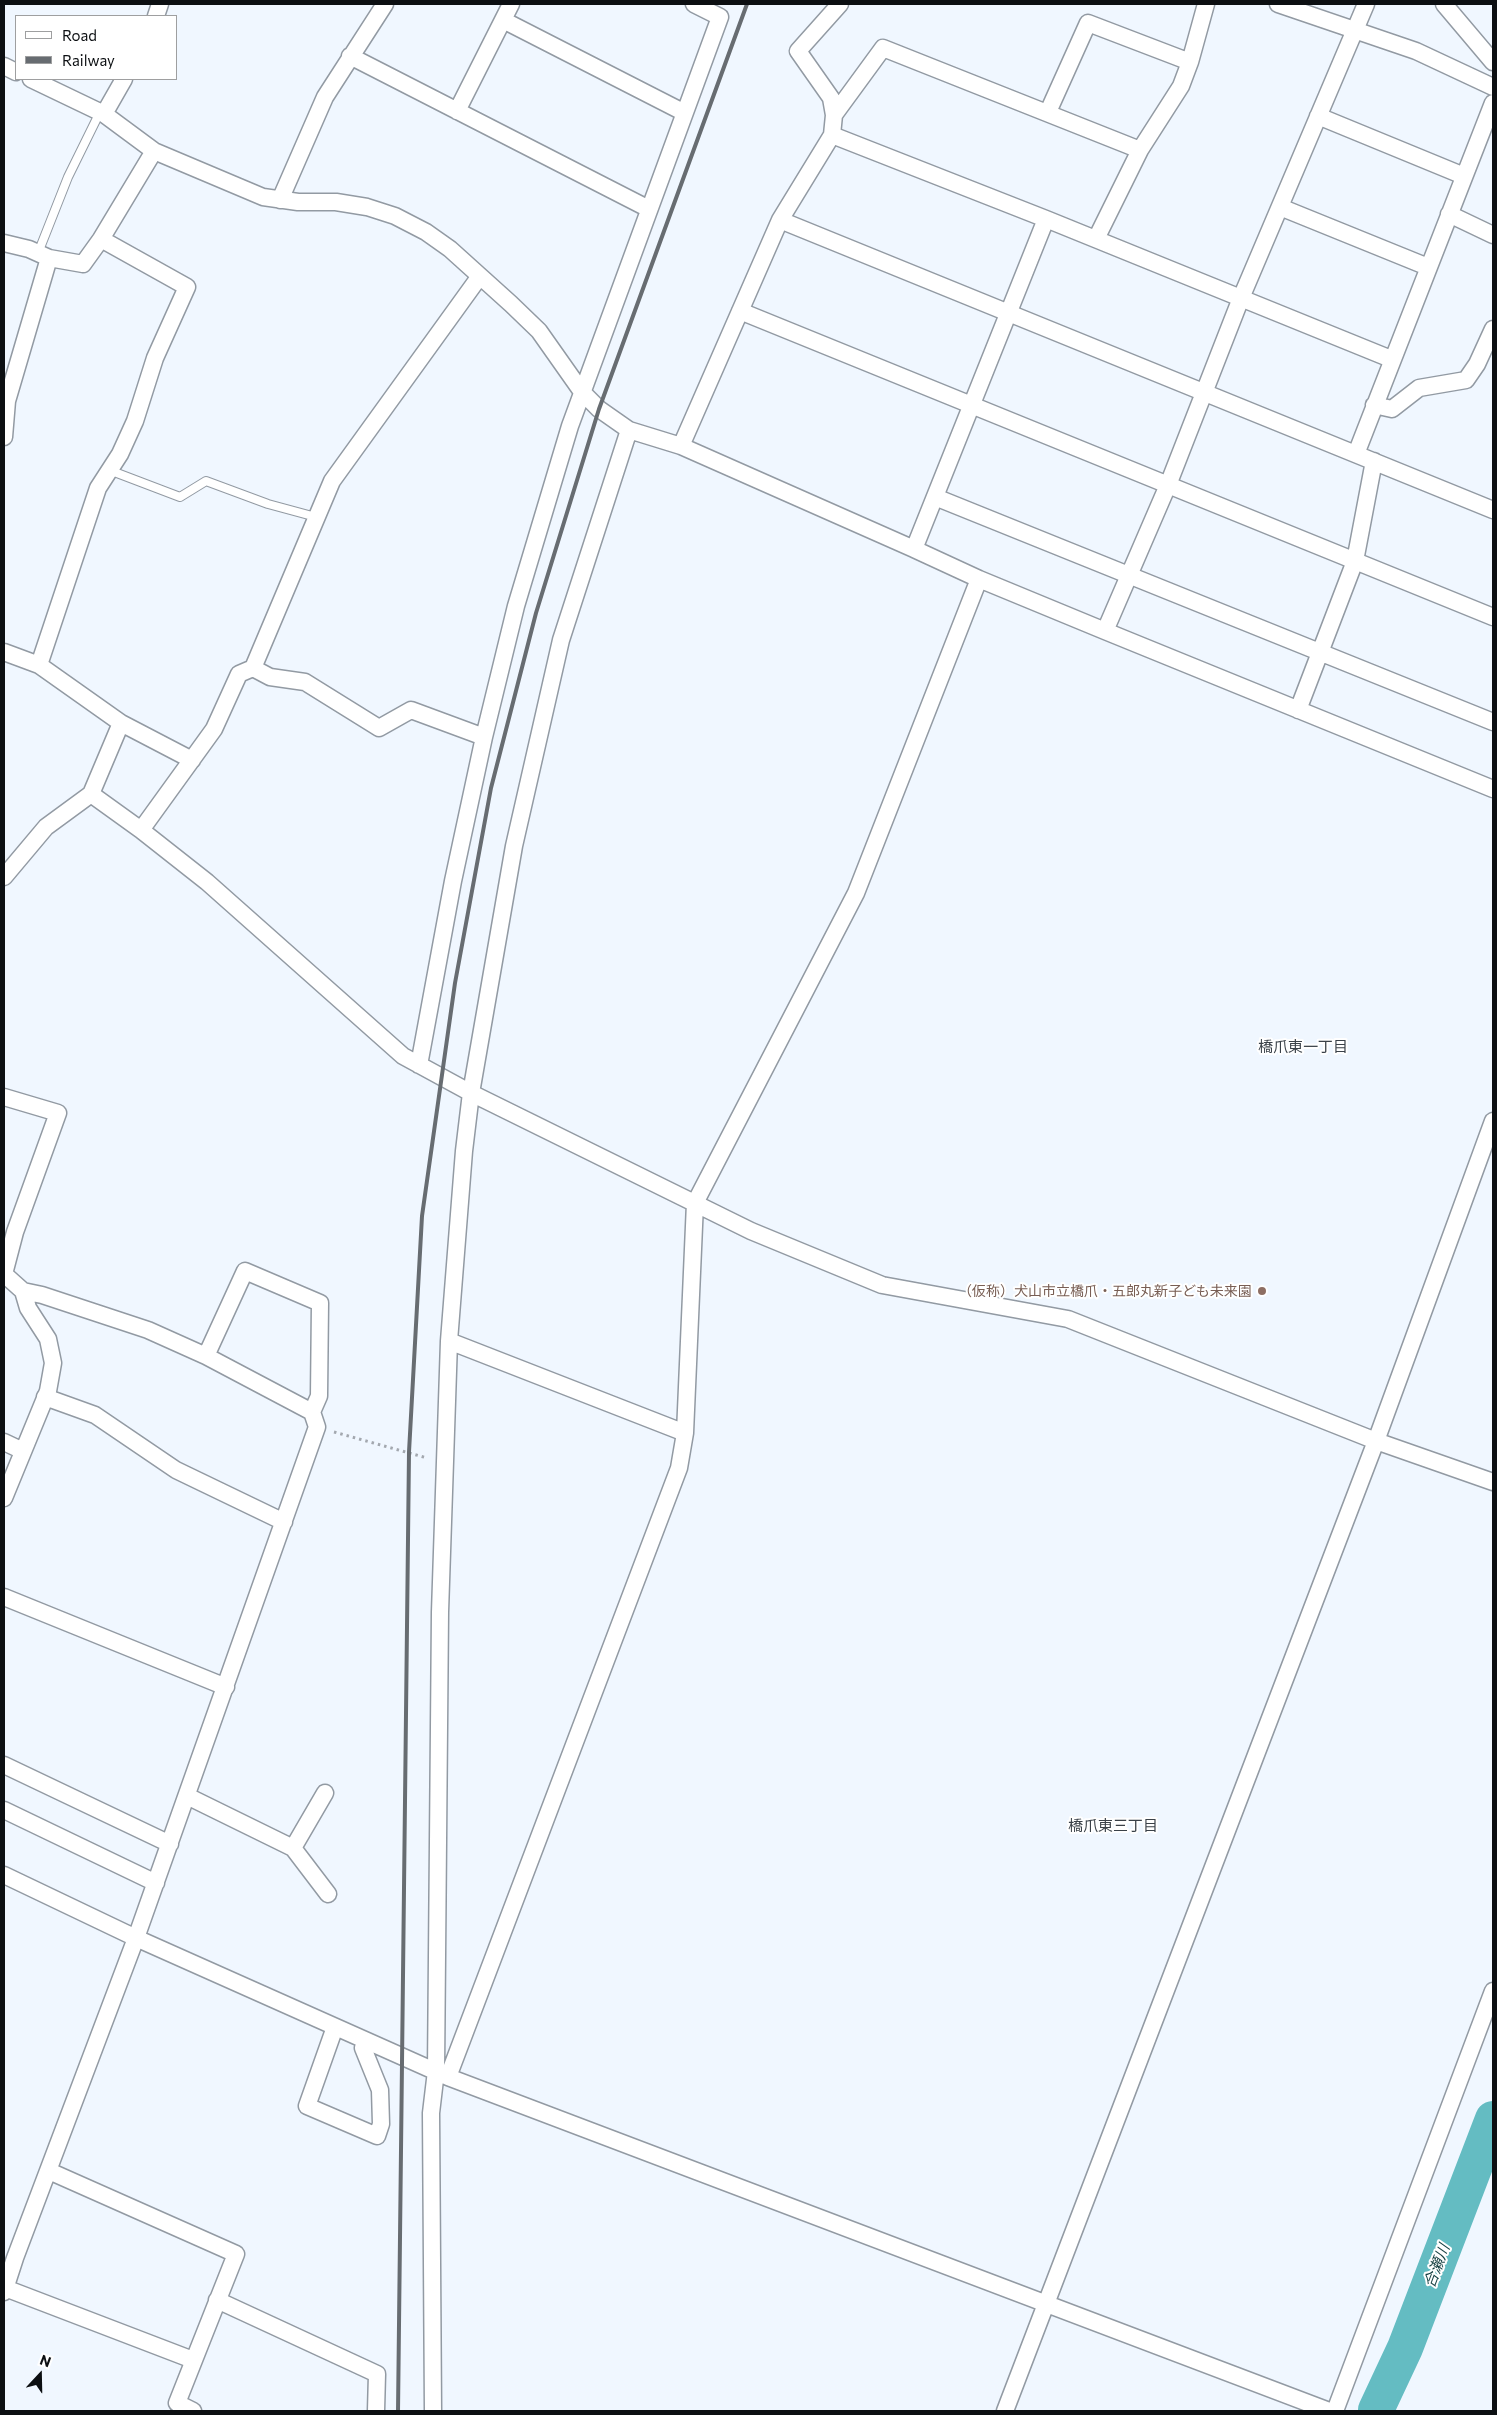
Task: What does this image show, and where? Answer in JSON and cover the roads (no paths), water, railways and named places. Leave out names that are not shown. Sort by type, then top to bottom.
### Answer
[{"type":"street","points":[[280,200],[325,97],[385,4]]},
{"type":"street","points":[[457,111],[511,4]]},
{"type":"street","points":[[419,1065],[453,881],[484,737],[516,606],[582,392],[683,112],[722,10],[694,4]]},
{"type":"street","points":[[681,446],[780,220],[832,136],[834,115],[831,98],[798,51],[840,4]]},
{"type":"street","points":[[1096,239],[1140,150],[1180,86],[1190,62],[1206,4]]},
{"type":"street","points":[[1278,4],[1416,50],[1493,87]]},
{"type":"street","points":[[1105,632],[1168,484],[1241,298],[1366,4]]},
{"type":"street","points":[[1444,4],[1493,62]]},
{"type":"street","points":[[502,20],[683,112]]},
{"type":"street","points":[[1048,112],[1088,23],[1190,62]]},
{"type":"street","points":[[834,115],[883,48],[1140,150]]},
{"type":"street","points":[[350,56],[649,209]]},
{"type":"street","points":[[33,80],[102,113],[154,151],[263,197],[280,200],[336,202],[367,207],[395,216],[426,232],[450,249],[539,331],[582,392],[599,410],[629,430],[681,446],[979,579],[1493,789]]},
{"type":"street","points":[[102,113],[123,80]]},
{"type":"street","points":[[1356,454],[1391,359],[1493,103]]},
{"type":"street","points":[[1318,116],[1464,176]]},
{"type":"street","points":[[832,136],[1046,219],[1391,359]]},
{"type":"street","points":[[4,243],[43,256],[83,264],[101,240],[154,151]]},
{"type":"street","points":[[1280,207],[1428,268]]},
{"type":"street","points":[[1449,214],[1493,235]]},
{"type":"street","points":[[914,549],[1010,314],[1046,219]]},
{"type":"street","points":[[780,220],[1493,510]]},
{"type":"street","points":[[40,665],[98,488],[120,454],[135,422],[155,358],[187,287],[101,240]]},
{"type":"street","points":[[4,436],[6,401],[43,256]]},
{"type":"street","points":[[141,830],[214,729],[239,674],[253,668],[332,481],[480,276]]},
{"type":"street","points":[[740,311],[1493,617]]},
{"type":"street","points":[[1374,405],[1392,409],[1419,388],[1466,380],[1478,364],[1493,329]]},
{"type":"street","points":[[442,2074],[440,1612],[449,1341],[464,1151],[471,1093],[514,846],[561,640],[629,430]]},
{"type":"street","points":[[1298,710],[1355,561],[1374,461]]},
{"type":"street","points":[[935,497],[1493,722]]},
{"type":"street","points":[[433,2411],[431,2113],[442,2074],[679,1468],[684,1450],[695,1203],[856,893],[979,579]]},
{"type":"street","points":[[4,652],[40,665],[121,723],[192,760]]},
{"type":"street","points":[[253,668],[270,676],[305,682],[379,728],[411,710],[484,737]]},
{"type":"street","points":[[4,877],[46,827],[91,794],[121,723]]},
{"type":"street","points":[[91,794],[141,830],[207,882],[403,1056],[471,1093],[751,1231],[882,1285],[1068,1320],[1376,1441],[1493,1482]]},
{"type":"street","points":[[4,1097],[58,1113],[15,1232],[4,1274],[23,1291],[42,1295],[148,1330],[206,1356],[314,1420]]},
{"type":"street","points":[[1004,2411],[1376,1441],[1493,1121]]},
{"type":"street","points":[[193,2360],[4,2290],[136,1938],[284,1522],[314,1420],[319,1396],[320,1303],[245,1271],[206,1356]]},
{"type":"street","points":[[4,1498],[51,1378],[51,1353],[48,1339],[28,1308],[23,1291]]},
{"type":"street","points":[[449,1341],[685,1433]]},
{"type":"street","points":[[45,1396],[95,1415],[176,1470],[284,1522]]},
{"type":"street","points":[[4,1442],[23,1451]]},
{"type":"street","points":[[4,1596],[226,1687]]},
{"type":"street","points":[[4,1765],[170,1844]]},
{"type":"street","points":[[292,1848],[325,1793]]},
{"type":"street","points":[[187,1796],[292,1848],[328,1894]]},
{"type":"street","points":[[4,1810],[156,1883]]},
{"type":"street","points":[[4,1875],[136,1938],[402,2058],[1044,2305],[1329,2411]]},
{"type":"street","points":[[1334,2411],[1493,1991]]},
{"type":"street","points":[[335,2027],[307,2106],[377,2136],[381,2124],[380,2090],[363,2048],[365,2040]]},
{"type":"street","points":[[49,2171],[236,2254],[177,2403],[193,2411]]},
{"type":"street","points":[[218,2300],[377,2374],[376,2411]]},
{"type":"lane","points":[[43,256],[68,176],[102,113]]},
{"type":"lane","points":[[109,470],[180,497],[206,481],[268,504],[316,517]]},
{"type":"waterway","name":"合瀬川","points":[[1376,2410],[1405,2348],[1493,2119]]},
{"type":"railway","points":[[398,2411],[409,1452],[422,1216],[455,983],[491,788],[536,613],[599,409],[747,4]]},
{"type":"place","name":"（仮称）犬山市立橋爪・五郎丸新子ども未来園","points":[[1262,1291]]},
{"type":"district","name":"橋爪東一丁目","points":[[1303,1047]]},
{"type":"district","name":"橋爪東三丁目","points":[[1113,1826]]}]
